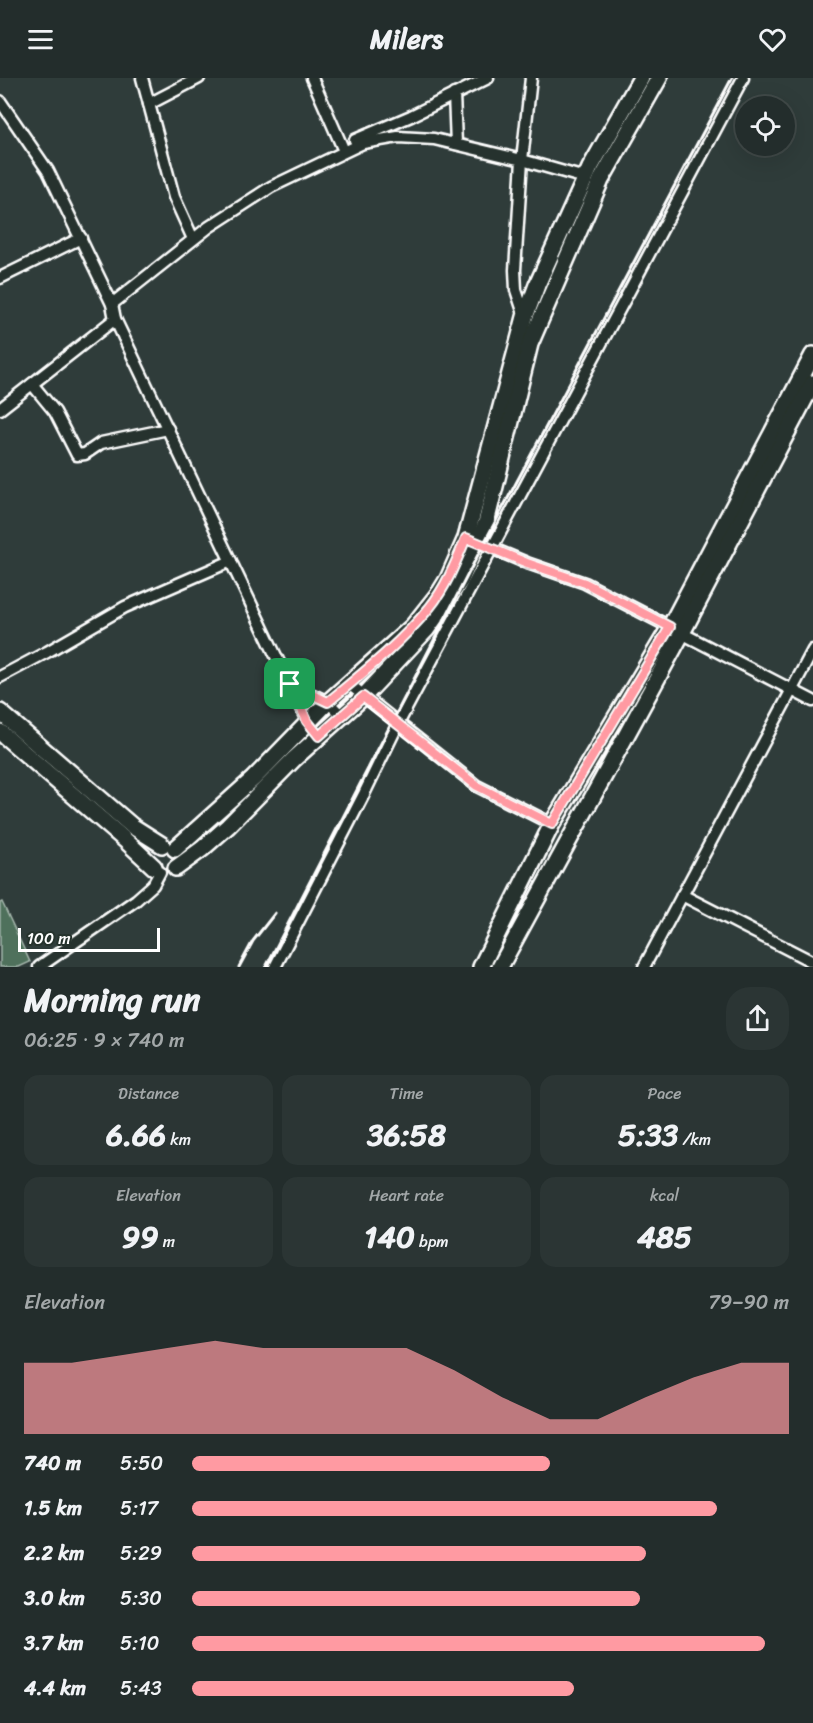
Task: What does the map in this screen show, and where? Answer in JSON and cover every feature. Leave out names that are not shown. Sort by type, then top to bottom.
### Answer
[{"type":"street","points":[[142,78],[174,197],[193,239]]},
{"type":"street","points":[[149,104],[199,78]]},
{"type":"street","points":[[312,78],[343,149]]},
{"type":"street","points":[[112,304],[193,239],[271,187],[488,78]]},
{"type":"street","points":[[525,316],[516,290],[515,270],[522,160],[531,78]]},
{"type":"street","points":[[39,967],[136,900],[153,885],[157,869],[151,857],[153,852],[168,847],[253,779],[281,752],[307,721],[399,639],[430,607],[448,579],[479,543],[525,316],[599,149],[641,78]]},
{"type":"street","points":[[274,967],[398,724],[479,543],[491,505],[530,344],[601,180],[659,78]]},
{"type":"street","points":[[0,732],[157,869],[172,872],[228,826],[319,736],[363,697],[434,621],[460,580],[743,78]]},
{"type":"street","points":[[454,94],[456,144]]},
{"type":"street","points":[[0,101],[48,171],[112,304],[115,319],[307,721],[319,736]]},
{"type":"street","points":[[343,149],[398,137],[435,139],[585,178]]},
{"type":"street","points":[[0,278],[81,238]]},
{"type":"street","points":[[0,409],[115,319]]},
{"type":"street","points":[[500,967],[676,630],[813,355]]},
{"type":"street","points":[[481,967],[552,824],[676,630],[813,383]]},
{"type":"street","points":[[32,384],[55,412],[77,455],[85,454],[101,443],[168,429]]},
{"type":"street","points":[[479,543],[585,583],[813,701]]},
{"type":"street","points":[[0,675],[47,652],[125,607],[231,561]]},
{"type":"street","points":[[644,967],[813,650]]},
{"type":"street","points":[[290,684],[328,702],[341,715]]},
{"type":"street","points":[[349,684],[477,786],[552,824]]},
{"type":"street","points":[[0,712],[132,826],[168,847],[179,857],[176,868]]},
{"type":"street","points":[[682,895],[813,962]]},
{"type":"green space","points":[[2,902],[30,962],[19,967],[0,967],[0,903]]},
{"type":"railway","points":[[266,967],[483,545],[732,78]]},
{"type":"railway","points":[[239,967],[253,941],[275,913]]},
{"type":"route","points":[[466,538],[527,563],[585,583],[670,627],[552,824],[477,786],[363,697],[319,736],[307,721],[290,684],[328,702],[413,626],[430,607],[448,579],[466,538]]}]
